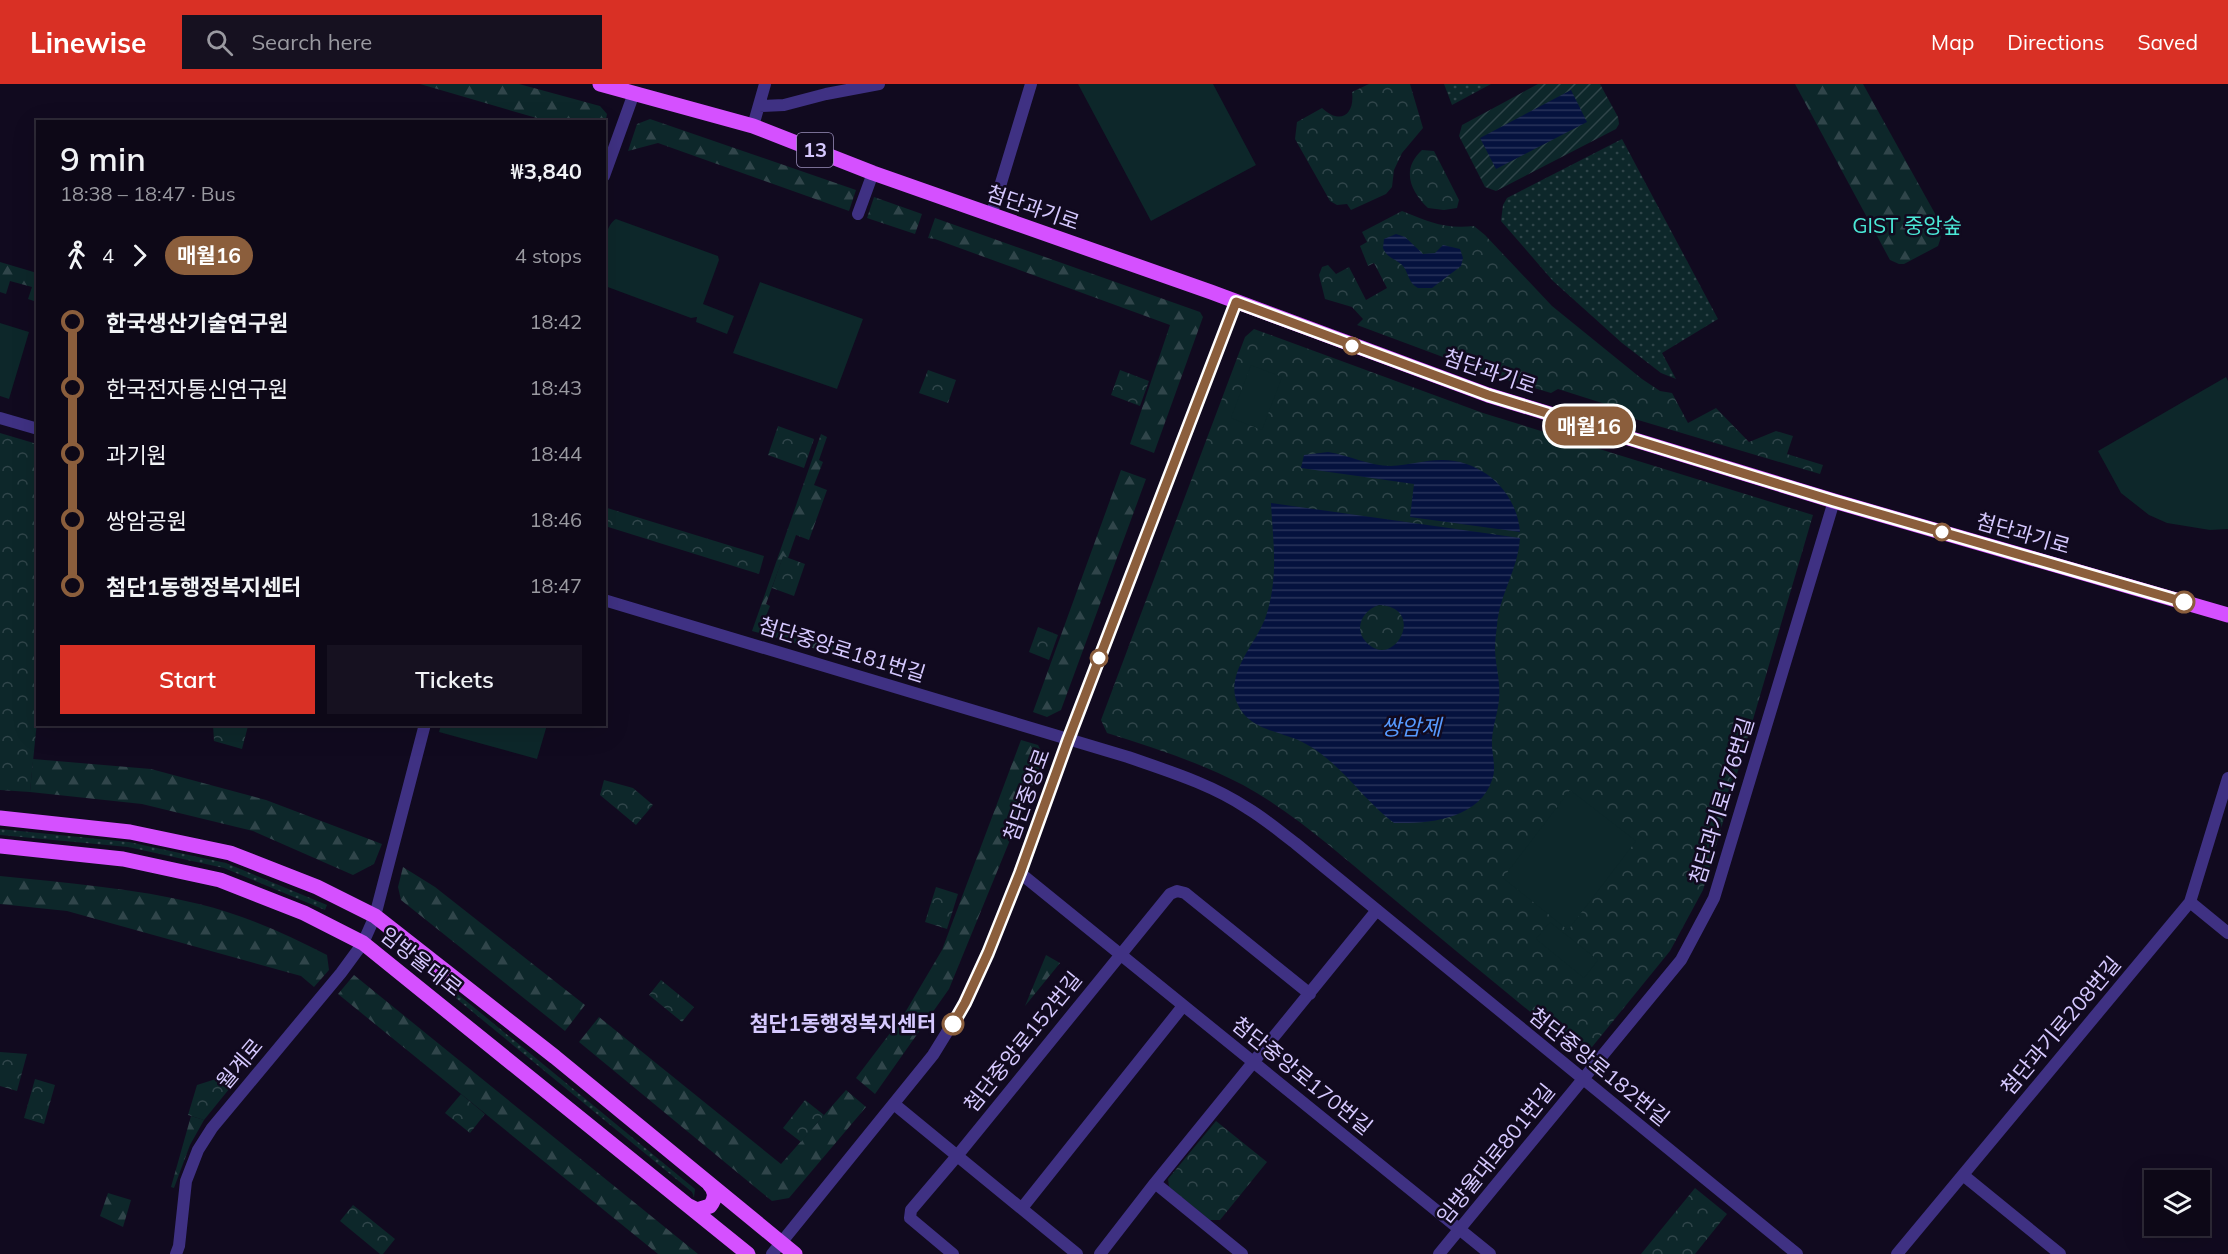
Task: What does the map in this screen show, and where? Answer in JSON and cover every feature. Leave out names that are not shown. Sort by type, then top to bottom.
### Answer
[{"type":"main road","name":"첨단과기로","points":[[600,84],[753,126],[873,173],[1236,302],[1488,395],[1834,501],[2228,615]]},
{"type":"main road","name":"임방울대로","points":[[0,818],[130,832],[230,853],[317,887],[375,915],[707,1182],[777,1249],[795,1254]]},
{"type":"main road","name":"임방울대로","points":[[0,846],[123,859],[220,880],[304,914],[363,943],[422,988],[748,1254]]},
{"type":"main road","points":[[422,988],[415,979],[419,966],[427,961],[441,966]]},
{"type":"main road","points":[[688,1206],[697,1210],[710,1206],[714,1193],[707,1182]]},
{"type":"street","points":[[753,126],[765,84]]},
{"type":"street","points":[[759,106],[784,105],[879,84]]},
{"type":"street","points":[[991,216],[1031,84]]},
{"type":"street","points":[[606,170],[634,93]]},
{"type":"street","points":[[858,214],[873,173]]},
{"type":"street","name":"첨단중앙로","points":[[777,1249],[933,1055],[965,1003],[1020,873],[1068,740],[1236,302]]},
{"type":"street","points":[[0,418],[36,428]]},
{"type":"street","name":"첨단과기로176번길","points":[[1583,1079],[1681,960],[1714,898],[1834,501]]},
{"type":"street","name":"첨단중앙로181번길","points":[[606,601],[1068,740]]},
{"type":"street","name":"임방울대로","points":[[375,915],[424,726]]},
{"type":"street","name":"첨단중앙로182번길","points":[[1068,740],[1170,771],[1225,795],[1273,826],[1797,1254]]},
{"type":"street","name":"첨단과기로208번길","points":[[1897,1254],[2190,902],[2228,778]]},
{"type":"street","name":"첨단중앙로170번길","points":[[1020,873],[1459,1229]]},
{"type":"street","points":[[1120,954],[1170,894],[1177,891],[1185,893],[1310,994]]},
{"type":"street","points":[[2190,902],[2228,933]]},
{"type":"street","points":[[1100,1254],[1377,910]]},
{"type":"street","name":"월계로","points":[[176,1254],[179,1246],[186,1181],[198,1149],[212,1128],[341,974],[363,943],[375,915]]},
{"type":"street","name":"첨단중앙로152번길","points":[[953,1254],[910,1218],[911,1210],[1120,954]]},
{"type":"street","points":[[1022,1208],[1183,1006]]},
{"type":"street","name":"임방울대로801번길","points":[[1439,1254],[1583,1079]]},
{"type":"street","points":[[894,1104],[1077,1254]]},
{"type":"street","points":[[1963,1175],[2060,1254]]},
{"type":"street","points":[[1155,1183],[1242,1254]]},
{"type":"street","points":[[1459,1229],[1490,1254]]},
{"type":"green space","points":[[420,84],[519,84],[600,106],[607,114],[606,120],[544,120]]},
{"type":"green space","points":[[1078,84],[1213,84],[1256,165],[1151,221]]},
{"type":"green space","points":[[1369,84],[1410,84],[1423,128],[1402,153],[1394,170],[1392,187],[1386,194],[1351,210],[1347,204],[1337,205],[1330,201],[1295,139],[1297,122],[1322,108],[1335,116],[1345,115],[1351,107],[1352,92]]},
{"type":"green space","points":[[1444,84],[1491,84],[1452,105]]},
{"type":"green space","points":[[1538,84],[1600,84],[1618,117],[1619,124],[1616,129],[1496,191],[1485,187],[1459,136],[1462,125]]},
{"type":"green space","name":"GIST 중앙숲","points":[[1795,84],[1863,84],[1943,228],[1939,231],[1941,237],[1938,246],[1904,264],[1890,260]]},
{"type":"green space","points":[[650,119],[856,190],[849,211],[658,143],[628,151],[637,124]]},
{"type":"green space","points":[[1622,139],[1718,319],[1662,353],[1676,379],[1661,373],[1622,343],[1553,281],[1501,221],[1503,205],[1507,198]]},
{"type":"green space","points":[[1422,150],[1434,151],[1459,200],[1457,208],[1444,210],[1428,208],[1417,194],[1410,180],[1410,172],[1415,157]]},
{"type":"green space","points":[[874,197],[922,214],[915,234],[867,218]]},
{"type":"green space","points":[[1402,211],[1437,224],[1474,226],[1552,306],[1642,379],[1660,391],[1672,393],[1688,423],[1716,408],[1749,442],[1776,431],[1793,436],[1787,454],[1823,465],[1820,474],[1628,417],[1624,410],[1558,389],[1551,393],[1494,376],[1357,325],[1363,319],[1352,307],[1325,299],[1319,275],[1322,267],[1328,265],[1336,274],[1349,267],[1366,300],[1387,288],[1374,263],[1368,266],[1360,246],[1367,242],[1362,232]]},
{"type":"green space","points":[[935,218],[1200,312],[1203,317],[1154,453],[1130,444],[1170,325],[928,238]]},
{"type":"green space","points":[[616,219],[718,256],[719,260],[703,304],[734,316],[727,334],[696,322],[697,317],[691,318],[606,286],[606,236]]},
{"type":"green space","points":[[0,262],[36,273],[36,302],[28,299],[32,287],[10,281],[6,294],[0,292]]},
{"type":"green space","points":[[760,282],[863,319],[837,389],[733,353]]},
{"type":"green space","points":[[0,323],[29,332],[9,399],[0,396]]},
{"type":"green space","points":[[1254,329],[1483,413],[1813,515],[1703,890],[1670,951],[1592,1047],[1580,1050],[1574,1048],[1333,849],[1262,796],[1193,762],[1107,733],[1101,720],[1245,337]]},
{"type":"green space","points":[[1251,365],[1282,377],[1262,430],[1231,418]]},
{"type":"green space","points":[[928,370],[956,380],[948,403],[919,393]]},
{"type":"green space","points":[[1120,370],[1149,381],[1140,406],[1111,395]]},
{"type":"green space","points":[[2226,377],[2228,381],[2228,529],[2210,530],[2167,523],[2149,515],[2121,493],[2098,451]]},
{"type":"green space","points":[[778,426],[814,439],[804,468],[768,455]]},
{"type":"green space","points":[[0,433],[36,444],[37,726],[30,792],[0,790]]},
{"type":"green space","points":[[821,434],[827,437],[819,460],[823,462],[814,485],[827,490],[809,540],[796,535],[788,558],[783,557],[766,604],[770,606],[764,621],[847,651],[845,657],[752,631]]},
{"type":"green space","points":[[1121,470],[1146,479],[1061,710],[1047,717],[1033,712]]},
{"type":"green space","points":[[606,508],[764,556],[759,574],[606,526]]},
{"type":"green space","points":[[783,556],[805,564],[794,596],[772,588]]},
{"type":"green space","points":[[1038,627],[1058,635],[1049,660],[1029,652]]},
{"type":"green space","points":[[213,726],[248,726],[242,749],[214,741]]},
{"type":"green space","points":[[440,726],[547,726],[537,759],[439,732]]},
{"type":"green space","points":[[1021,740],[1038,745],[1044,757],[949,989],[875,1094],[856,1078],[903,1016],[942,950]]},
{"type":"green space","points":[[33,759],[151,769],[266,800],[382,844],[374,864],[353,875],[253,831],[142,804],[30,792]]},
{"type":"green space","points":[[604,780],[633,788],[653,805],[636,825],[600,795]]},
{"type":"green space","points":[[1570,790],[1636,841],[1568,930],[1503,878]]},
{"type":"green space","points":[[0,829],[129,842],[226,863],[327,905],[325,910],[224,868],[128,847],[0,835]]},
{"type":"green space","points":[[403,867],[435,887],[585,1005],[565,1031],[401,900],[398,887]]},
{"type":"green space","points":[[0,876],[125,890],[175,898],[216,908],[264,926],[327,955],[329,970],[314,987],[301,976],[67,911],[0,904]]},
{"type":"green space","points":[[936,887],[958,894],[947,929],[925,922]]},
{"type":"green space","points":[[1550,922],[1598,960],[1584,978],[1536,939]]},
{"type":"green space","points":[[1046,955],[1060,963],[1025,1006]]},
{"type":"green space","points":[[354,975],[698,1254],[658,1254],[338,994]]},
{"type":"green space","points":[[661,980],[694,1007],[682,1022],[649,995]]},
{"type":"green space","points":[[454,991],[695,1189],[694,1197],[692,1192],[452,995],[450,997]]},
{"type":"green space","points":[[599,1017],[781,1164],[846,1090],[866,1107],[789,1198],[772,1201],[579,1042]]},
{"type":"green space","points":[[0,1052],[27,1054],[17,1091],[0,1086]]},
{"type":"green space","points":[[219,1078],[234,1083],[204,1120],[188,1115],[197,1085]]},
{"type":"green space","points":[[35,1079],[55,1085],[44,1124],[24,1118]]},
{"type":"green space","points":[[461,1094],[485,1114],[470,1133],[445,1113]]},
{"type":"green space","points":[[805,1100],[824,1115],[801,1142],[783,1128]]},
{"type":"green space","points":[[191,1116],[204,1120],[190,1145],[174,1188],[171,1187]]},
{"type":"green space","points":[[1216,1121],[1267,1162],[1220,1220],[1210,1220],[1169,1187],[1168,1179]]},
{"type":"green space","points":[[1695,1188],[1727,1214],[1695,1254],[1641,1254]]},
{"type":"green space","points":[[108,1193],[131,1200],[123,1227],[100,1216]]},
{"type":"green space","points":[[353,1205],[395,1239],[383,1254],[380,1254],[340,1221]]},
{"type":"water","points":[[1571,90],[1587,122],[1496,169],[1480,138]]},
{"type":"water","points":[[1396,234],[1405,237],[1423,254],[1435,253],[1443,245],[1460,249],[1463,258],[1461,266],[1432,288],[1418,288],[1412,283],[1404,267],[1389,256],[1383,248],[1384,239]]},
{"type":"water","points":[[1328,452],[1383,466],[1442,460],[1457,461],[1471,466],[1484,472],[1505,492],[1517,517],[1520,532],[1410,517],[1414,484],[1301,468],[1304,455]]},
{"type":"water","name":"쌍암제","points":[[1271,503],[1520,538],[1516,561],[1498,615],[1495,654],[1499,693],[1492,739],[1494,765],[1492,780],[1485,793],[1465,811],[1437,820],[1394,823],[1319,752],[1297,739],[1266,729],[1241,711],[1234,689],[1236,678],[1244,657],[1262,626],[1273,587]],"holes":[[[1379,605],[1394,608],[1402,616],[1404,625],[1401,636],[1387,649],[1377,649],[1362,637],[1360,625],[1364,615]]]},
{"type":"bus line","name":"매월16","points":[[953,1024],[988,953],[1020,873],[1157,503],[1174,468],[1236,302],[1488,395],[1834,501],[2184,602]]},
{"type":"place","name":"첨단1동행정복지센터","points":[[953,1024]]}]
